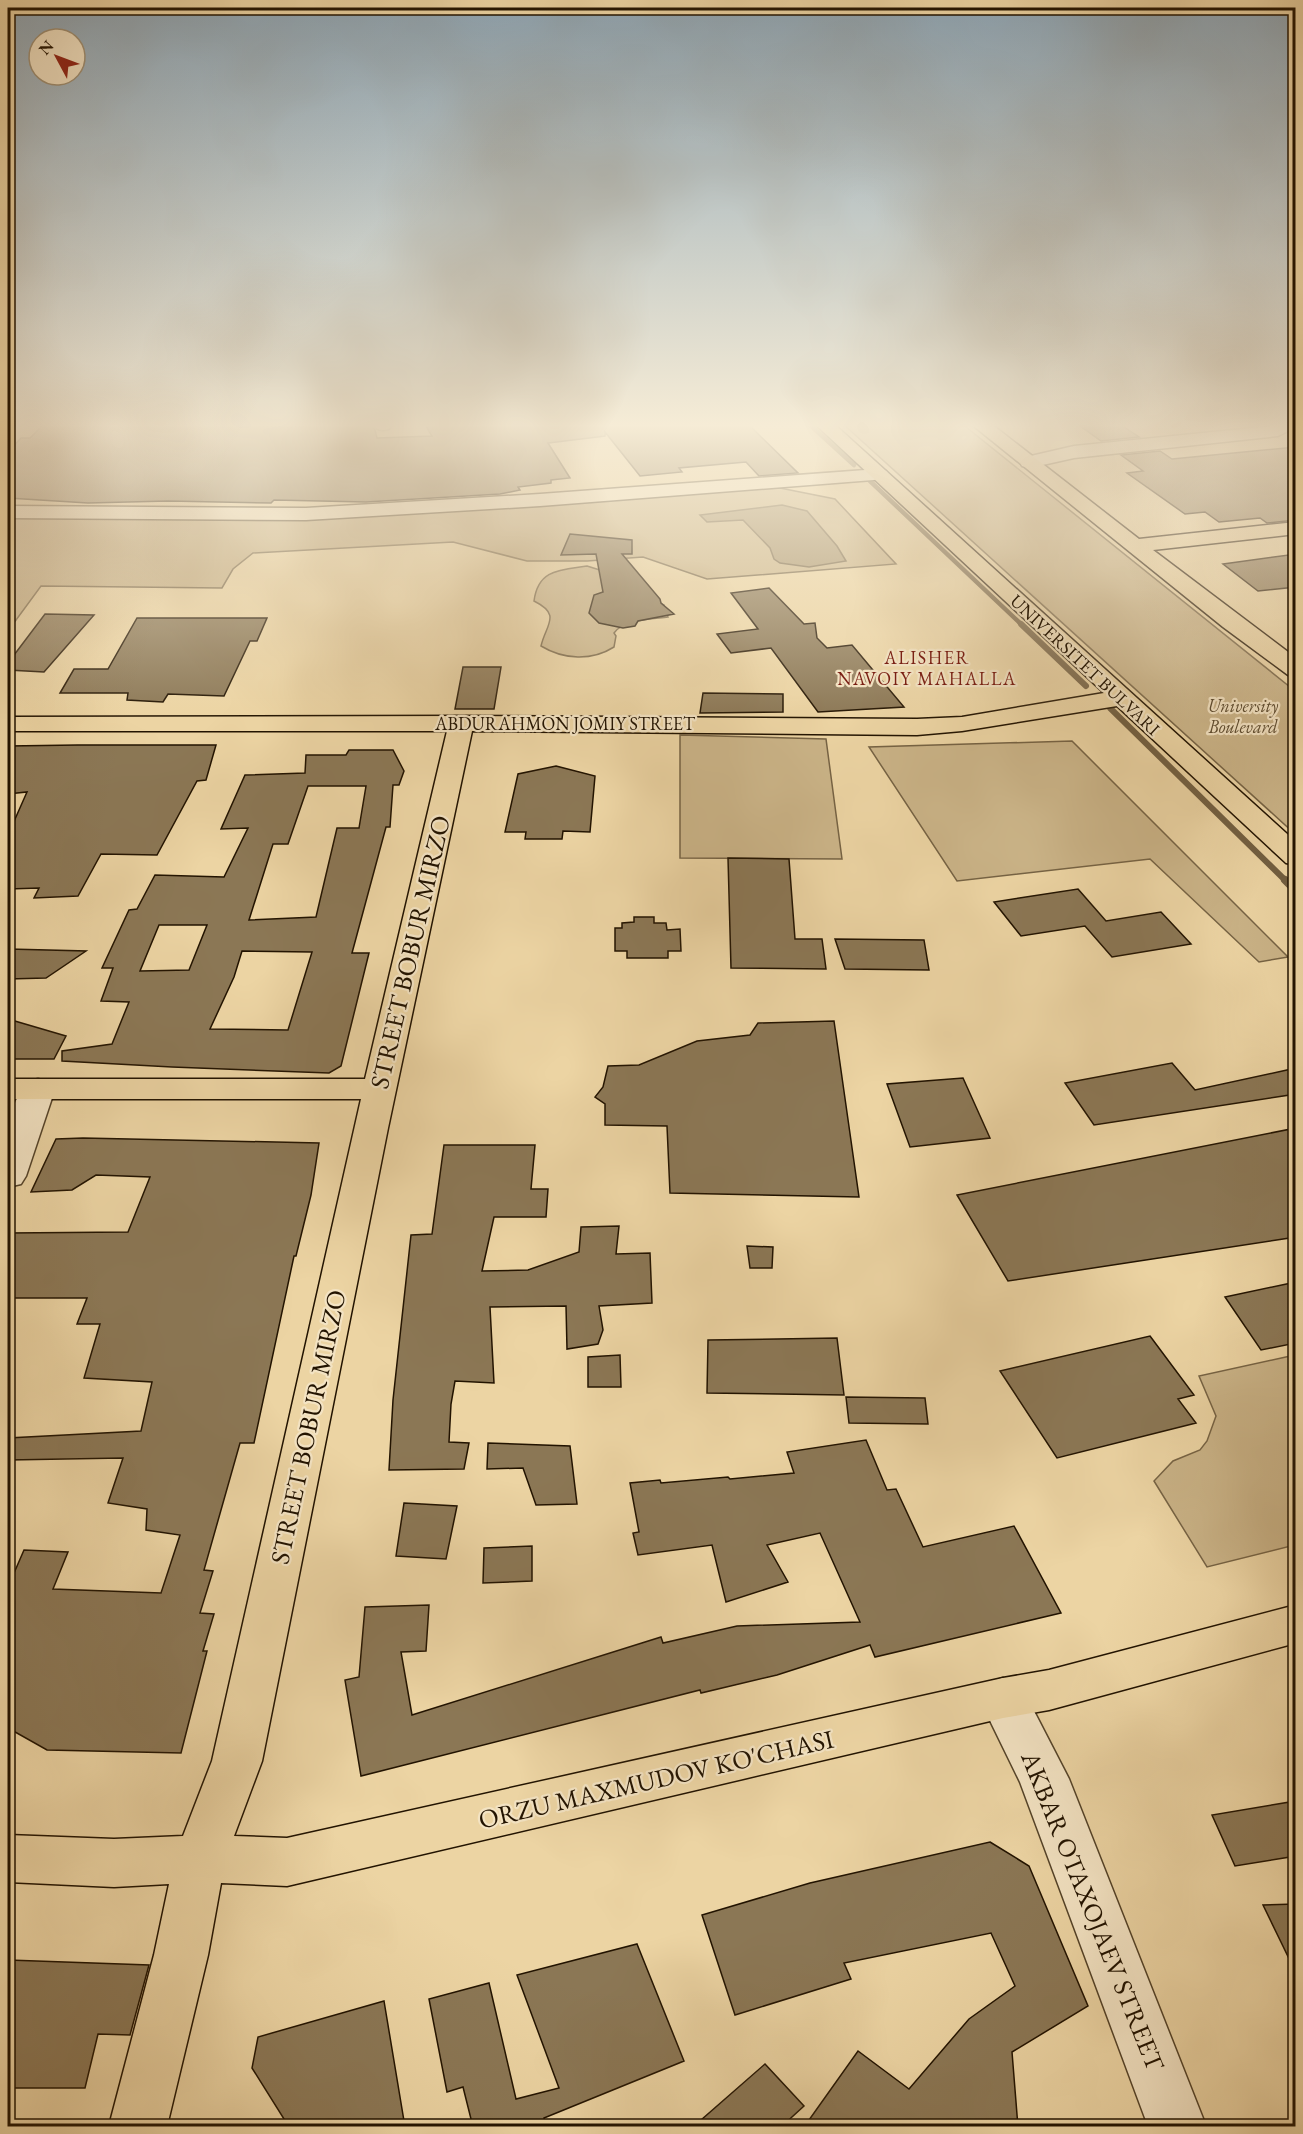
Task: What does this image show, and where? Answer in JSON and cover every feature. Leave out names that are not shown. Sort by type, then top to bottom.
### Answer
[{"type":"main road","name":"UNIVERSITET BULVARI","points":[[930,523],[1296,857]]},
{"type":"main road","points":[[1105,523],[1296,670]]},
{"type":"main road","points":[[1135,546],[1296,528]]},
{"type":"main road","name":"ABDURAHMON JOMIY STREET","points":[[8,724],[461,723],[917,727],[962,724],[1120,698]]},
{"type":"main road","name":"STREET BOBUR MIRZO","points":[[138,2127],[181,1955],[200,1859],[237,1761],[380,1089],[461,723]]},
{"type":"main road","points":[[23,1089],[380,1089]]},
{"type":"main road","name":"ORZU MAXMUDOV KO'CHASI","points":[[8,1858],[114,1863],[200,1859],[287,1862],[344,1851],[1003,1698],[1049,1690],[1296,1624]]},
{"type":"street","points":[[8,1176],[23,1089]]},
{"type":"street","name":"AKBAR OTAXOJAEV STREET","points":[[1003,1698],[1044,1779],[1177,2127]]},
{"type":"green space","points":[[8,523],[857,523],[896,564],[707,579],[643,557],[587,561],[527,561],[453,542],[253,553],[233,569],[222,588],[41,586],[8,631]]},
{"type":"green space","name":"University Boulevard","points":[[952,523],[1085,523],[1295,691],[1295,834]]},
{"type":"green space","points":[[587,566],[603,571],[664,605],[668,617],[639,620],[624,625],[614,633],[616,636],[614,647],[597,655],[568,656],[541,646],[550,616],[543,606],[534,601],[540,583],[545,577],[559,570]]},
{"type":"green space","points":[[680,735],[826,739],[842,859],[680,858]]},
{"type":"green space","points":[[1072,741],[1288,957],[1259,962],[1150,859],[957,881],[869,747]]},
{"type":"green space","points":[[1295,1355],[1295,1545],[1207,1567],[1154,1481],[1173,1461],[1200,1450],[1207,1441],[1216,1416],[1199,1376]]},
{"type":"shaded area","points":[[745,523],[817,523],[837,546],[846,561],[809,567],[780,563],[774,559],[770,548]]},
{"type":"building","points":[[570,534],[632,540],[632,554],[622,554],[661,603],[674,614],[638,621],[635,626],[623,628],[599,623],[589,613],[594,595],[603,592],[596,554],[561,555]]},
{"type":"building","points":[[1296,554],[1296,587],[1258,591],[1223,564]]},
{"type":"building","points":[[769,588],[804,624],[815,623],[817,638],[827,648],[852,645],[904,707],[818,712],[771,648],[731,653],[717,634],[758,629],[731,593]]},
{"type":"building","points":[[45,614],[94,615],[44,672],[8,670],[8,663]]},
{"type":"building","points":[[137,618],[267,618],[257,641],[250,641],[224,696],[168,694],[163,702],[127,700],[128,693],[60,693],[74,669],[108,669]]},
{"type":"building","points":[[463,667],[501,667],[494,709],[455,709]]},
{"type":"building","points":[[703,693],[783,694],[783,712],[700,713]]},
{"type":"building","points":[[216,745],[206,780],[197,781],[157,855],[101,854],[78,896],[34,898],[39,888],[8,889],[8,835],[27,792],[8,794],[8,746]]},
{"type":"building","points":[[349,750],[393,750],[404,771],[399,785],[393,785],[390,827],[386,827],[352,953],[369,953],[341,1066],[329,1073],[62,1061],[62,1051],[112,1044],[129,1002],[101,1001],[113,968],[102,968],[129,910],[137,909],[155,875],[224,877],[248,828],[221,829],[245,775],[305,773],[306,755],[346,755]],"holes":[[[308,786],[366,786],[359,828],[337,828],[316,917],[249,920],[273,844],[288,844]],[[159,925],[207,925],[189,970],[140,971]],[[242,951],[312,952],[288,1030],[210,1029],[234,977]]]},
{"type":"building","points":[[556,766],[595,776],[590,832],[563,831],[562,839],[525,839],[526,832],[505,832],[518,774]]},
{"type":"building","points":[[728,858],[789,859],[795,939],[822,939],[826,969],[731,968]]},
{"type":"building","points":[[1078,889],[1106,921],[1161,912],[1191,944],[1112,957],[1085,926],[1021,936],[994,902]]},
{"type":"building","points":[[634,917],[654,917],[654,923],[666,923],[667,930],[680,929],[681,951],[668,951],[668,958],[627,958],[627,951],[615,951],[615,928],[622,928],[622,923],[634,922]]},
{"type":"building","points":[[835,939],[924,940],[929,970],[845,969]]},
{"type":"building","points":[[8,949],[86,951],[46,978],[8,979]]},
{"type":"building","points":[[8,1019],[66,1036],[54,1059],[8,1059]]},
{"type":"building","points":[[834,1021],[859,1197],[670,1193],[667,1126],[605,1125],[605,1104],[595,1097],[603,1087],[608,1066],[639,1065],[697,1041],[750,1035],[758,1023]]},
{"type":"building","points":[[1172,1063],[1195,1090],[1296,1068],[1296,1094],[1094,1125],[1065,1083]]},
{"type":"building","points":[[963,1078],[990,1138],[910,1147],[887,1084]]},
{"type":"building","points":[[1296,1128],[1296,1237],[1008,1281],[957,1195]]},
{"type":"building","points":[[56,1139],[319,1143],[311,1195],[296,1256],[294,1256],[254,1443],[240,1443],[204,1570],[213,1571],[200,1613],[214,1614],[203,1651],[207,1651],[181,1753],[47,1750],[8,1728],[8,1587],[24,1550],[68,1552],[53,1589],[161,1593],[180,1535],[146,1530],[147,1509],[108,1503],[123,1458],[8,1460],[8,1438],[141,1431],[152,1382],[84,1378],[100,1324],[77,1324],[87,1298],[8,1298],[8,1233],[128,1232],[150,1177],[96,1175],[72,1190],[31,1192]]},
{"type":"building","points":[[444,1145],[535,1145],[531,1189],[548,1189],[546,1217],[494,1217],[482,1271],[528,1270],[579,1252],[581,1227],[619,1226],[616,1254],[650,1253],[652,1303],[599,1306],[603,1330],[598,1344],[567,1349],[566,1306],[490,1307],[494,1383],[455,1381],[451,1404],[449,1442],[469,1443],[464,1469],[389,1470],[393,1400],[411,1235],[432,1234]]},
{"type":"building","points":[[747,1246],[773,1247],[772,1268],[750,1268]]},
{"type":"building","points":[[1296,1282],[1296,1343],[1261,1350],[1225,1297]]},
{"type":"building","points":[[1150,1336],[1194,1395],[1178,1399],[1196,1423],[1057,1458],[1000,1371]]},
{"type":"building","points":[[837,1338],[844,1395],[707,1393],[708,1340]]},
{"type":"building","points":[[620,1355],[621,1387],[588,1387],[588,1357]]},
{"type":"building","points":[[846,1397],[925,1398],[928,1424],[849,1423]]},
{"type":"building","points":[[866,1440],[887,1490],[896,1489],[923,1547],[1014,1526],[1061,1613],[875,1657],[870,1645],[777,1675],[701,1693],[700,1690],[361,1776],[345,1680],[359,1677],[365,1607],[429,1605],[426,1651],[401,1652],[412,1715],[661,1637],[663,1643],[737,1626],[860,1622],[820,1533],[767,1545],[788,1582],[726,1602],[712,1545],[638,1555],[633,1533],[639,1532],[630,1483],[660,1480],[661,1483],[728,1477],[730,1479],[794,1473],[787,1452]]},
{"type":"building","points":[[488,1443],[570,1446],[577,1504],[536,1505],[523,1468],[487,1469]]},
{"type":"building","points":[[404,1503],[457,1506],[446,1559],[396,1556]]},
{"type":"building","points":[[532,1546],[532,1581],[483,1583],[484,1548]]},
{"type":"building","points":[[1296,1801],[1296,1856],[1235,1866],[1212,1815]]},
{"type":"building","points":[[990,1842],[1029,1866],[1088,2006],[1012,2052],[1018,2127],[804,2127],[858,2051],[909,2089],[969,2019],[1015,1986],[991,1933],[844,1963],[851,1979],[735,2015],[702,1915],[810,1883]]},
{"type":"building","points":[[1296,1904],[1296,1973],[1263,1905]]},
{"type":"building","points":[[637,1944],[684,2061],[544,2118],[546,2127],[473,2127],[463,2087],[447,2092],[429,1999],[489,1983],[516,2099],[559,2088],[517,1975]]},
{"type":"building","points":[[8,1960],[149,1965],[130,2035],[98,2034],[85,2088],[8,2088]]},
{"type":"building","points":[[384,2001],[405,2127],[289,2127],[252,2068],[258,2037]]},
{"type":"building","points":[[765,2064],[804,2106],[781,2127],[693,2127]]},
{"type":"waterway","points":[[914,523],[1023,626]]},
{"type":"waterway","points":[[1021,624],[1086,686]]},
{"type":"waterway","points":[[1110,708],[1287,882]]},
{"type":"waterway","points":[[1287,882],[1296,891]]},
{"type":"district","name":"ALISHER NAVOIY MAHALLA","points":[[927,668]]}]
